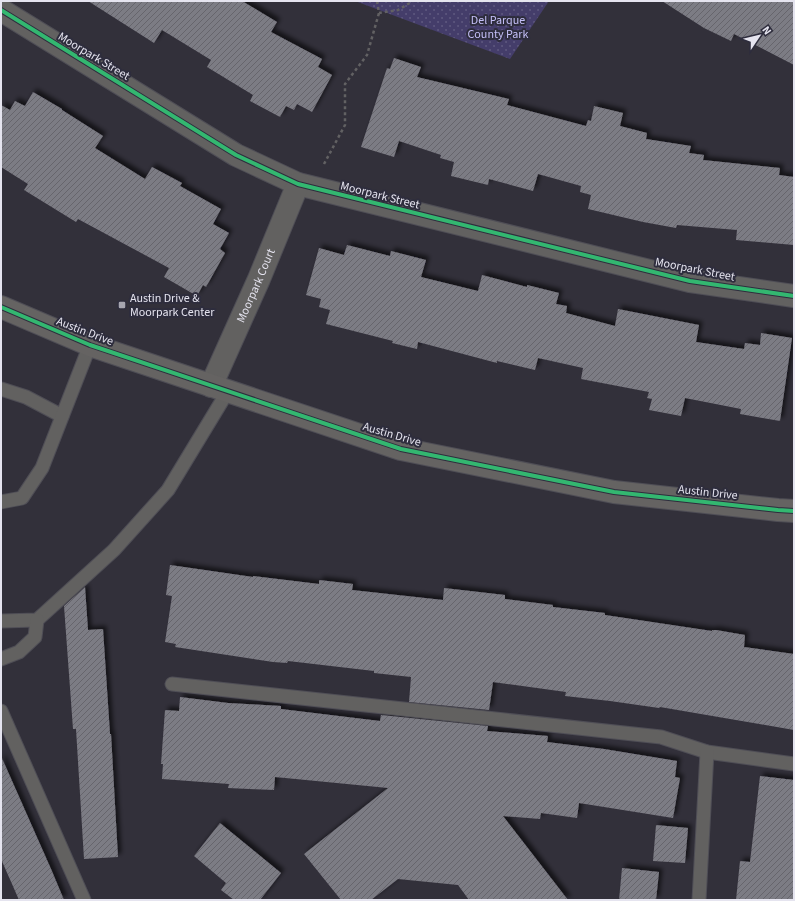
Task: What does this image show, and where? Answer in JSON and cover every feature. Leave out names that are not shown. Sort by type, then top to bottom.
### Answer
[{"type":"main road","name":"Austin Drive","points":[[1,307],[90,345],[401,449],[614,492],[794,511]]},
{"type":"street","name":"Moorpark Street","points":[[1,10],[236,155],[304,186],[690,281],[794,296]]},
{"type":"street","name":"Moorpark Court","points":[[220,388],[259,278],[304,186]]},
{"type":"lane","points":[[1,502],[22,498],[42,468],[90,345]]},
{"type":"lane","points":[[1,621],[37,620],[114,550],[168,490],[220,388]]},
{"type":"lane","points":[[1,389],[26,397],[62,416]]},
{"type":"lane","points":[[1,659],[19,652],[35,637],[37,620]]},
{"type":"lane","points":[[172,684],[661,737],[707,752],[794,764]]},
{"type":"lane","points":[[1,711],[84,900]]},
{"type":"lane","points":[[699,900],[707,752]]},
{"type":"path","points":[[304,186],[345,125],[345,84],[367,55],[379,13],[377,1]]},
{"type":"path","points":[[379,13],[398,10],[413,1]]},
{"type":"green space","name":"Del Parque County Park","points":[[355,1],[549,1],[510,59]]},
{"type":"building","points":[[88,1],[242,1],[277,22],[271,32],[322,59],[318,67],[332,75],[312,112],[297,104],[294,110],[286,106],[280,117],[250,101],[253,95],[207,67],[211,60],[162,30],[154,43]]},
{"type":"building","points":[[662,1],[794,1],[794,65],[734,34],[731,41],[704,28]]},
{"type":"building","points":[[394,58],[421,67],[417,77],[509,99],[507,105],[586,126],[588,120],[591,121],[594,106],[623,113],[620,126],[647,133],[646,139],[691,146],[689,153],[704,155],[703,160],[780,168],[779,175],[794,177],[794,245],[736,240],[737,230],[677,225],[676,228],[588,209],[591,195],[580,192],[581,186],[538,174],[533,191],[489,179],[488,185],[451,176],[454,162],[440,158],[441,155],[399,141],[394,157],[361,147],[387,68],[390,69]]},
{"type":"building","points":[[33,92],[103,136],[95,148],[145,179],[152,167],[182,183],[180,186],[221,209],[213,224],[229,233],[220,249],[225,253],[206,287],[203,285],[197,296],[164,277],[169,268],[78,219],[76,222],[24,190],[28,184],[1,167],[1,105],[10,110],[15,101],[25,106]]},
{"type":"building","points":[[347,245],[390,256],[391,251],[426,260],[421,277],[478,291],[482,275],[527,287],[527,285],[559,293],[556,304],[567,306],[566,313],[615,326],[618,309],[699,325],[696,342],[744,349],[745,343],[760,345],[761,333],[792,338],[780,421],[740,414],[741,409],[685,398],[681,416],[649,410],[652,399],[647,398],[649,392],[581,379],[583,368],[538,358],[535,370],[497,361],[497,363],[418,342],[417,349],[392,343],[393,341],[326,324],[330,310],[319,307],[321,299],[306,295],[319,248],[344,255]]},
{"type":"building","points":[[170,565],[253,577],[319,584],[319,580],[353,584],[352,590],[443,600],[444,588],[505,595],[505,599],[553,605],[553,607],[605,613],[605,615],[745,635],[744,647],[794,654],[794,730],[660,707],[565,696],[566,692],[493,682],[489,710],[409,702],[411,677],[288,661],[287,663],[273,662],[175,647],[176,644],[165,642],[172,596],[166,595]]},
{"type":"building","points":[[85,587],[88,630],[103,629],[118,857],[84,859],[76,729],[73,729],[64,606]]},
{"type":"building","points":[[180,697],[228,703],[281,706],[281,709],[380,721],[381,715],[488,726],[487,731],[548,736],[547,742],[604,749],[677,761],[675,777],[680,778],[673,818],[579,803],[577,818],[541,813],[540,819],[503,816],[568,900],[469,900],[458,885],[398,879],[371,900],[341,900],[304,854],[388,788],[275,777],[274,790],[228,788],[229,784],[162,779],[163,764],[161,764],[165,710],[179,711]]},
{"type":"building","points":[[1,756],[64,900],[19,900],[1,859]]},
{"type":"building","points":[[760,776],[794,780],[794,900],[736,900],[740,861],[750,862]]},
{"type":"building","points":[[220,823],[281,873],[260,900],[234,900],[221,890],[226,883],[194,856]]},
{"type":"building","points":[[656,825],[688,828],[685,863],[653,861]]},
{"type":"building","points":[[622,868],[659,872],[656,900],[619,900]]},
{"type":"cycle path","points":[[1,10],[236,155],[298,184],[690,281],[794,296]]},
{"type":"cycle path","points":[[1,307],[90,345],[401,449],[614,492],[794,511]]},
{"type":"place","name":"Austin Drive & Moorpark Center","points":[[122,305]]}]
